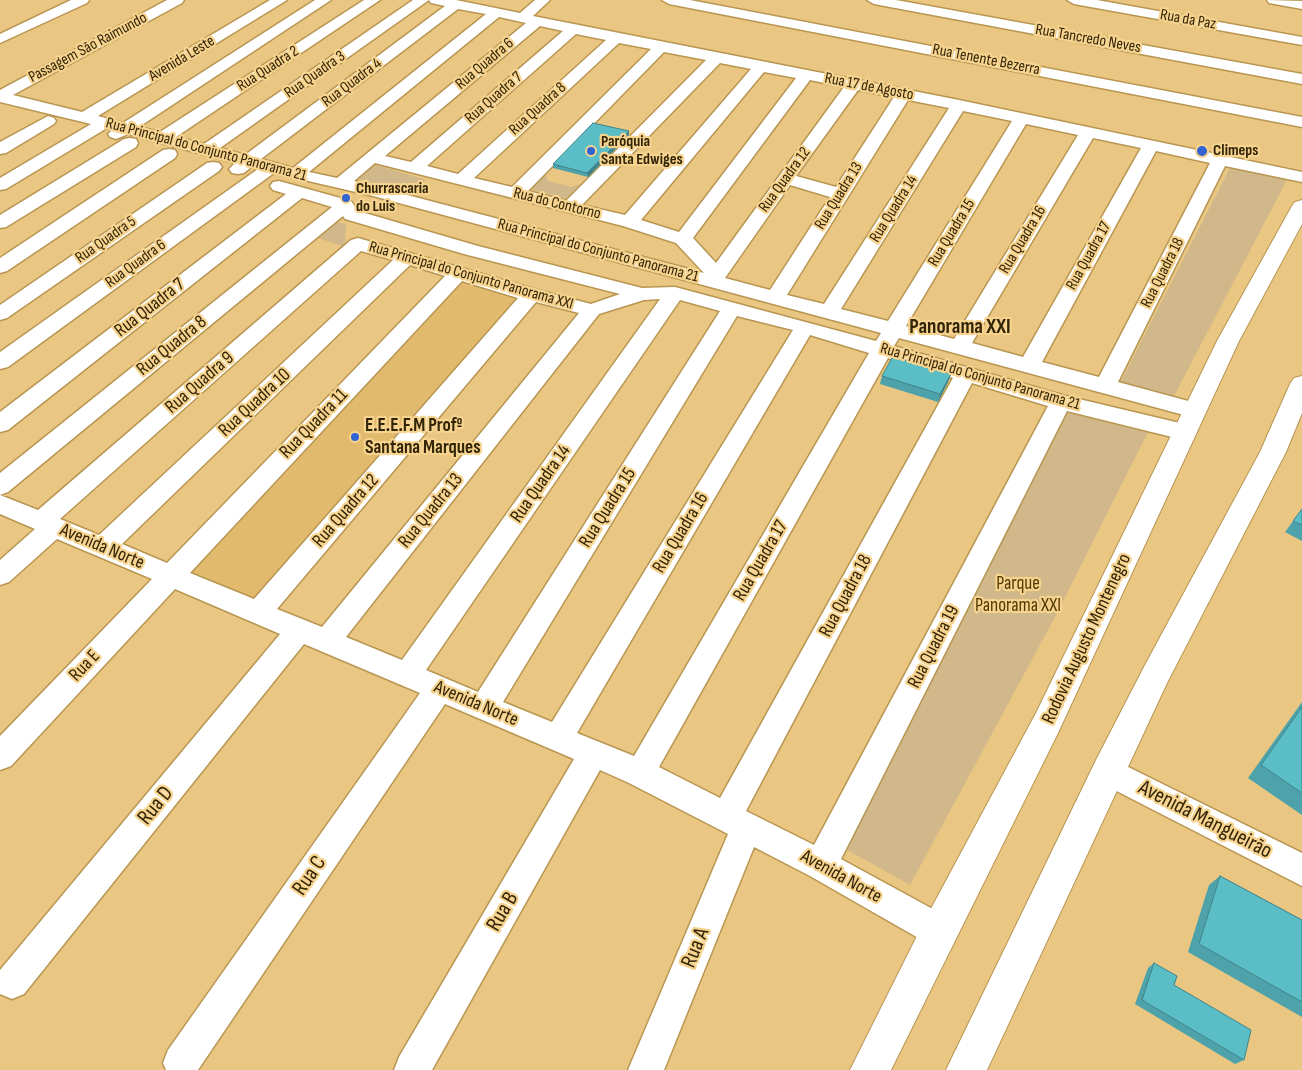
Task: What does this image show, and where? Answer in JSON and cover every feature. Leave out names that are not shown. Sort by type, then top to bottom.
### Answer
[{"type":"main road","name":"Rodovia Augusto Montenegro","points":[[870,1070],[939,931],[1047,723],[1228,341],[1302,206]]},
{"type":"main road","points":[[966,1070],[1108,771],[1156,674],[1273,452],[1302,384]]},
{"type":"street","points":[[0,39],[82,0]]},
{"type":"street","name":"Passagem São Raimundo","points":[[2,105],[176,0]]},
{"type":"street","name":"Avenida Leste","points":[[107,130],[280,0]]},
{"type":"street","points":[[0,185],[107,130],[324,0]]},
{"type":"street","name":"Rua Quadra 2","points":[[166,146],[373,0]]},
{"type":"street","name":"Rua Quadra 3","points":[[210,158],[422,0]]},
{"type":"street","name":"Rua 17 de Agosto","points":[[436,0],[661,47],[959,105],[1302,177]]},
{"type":"street","name":"Rua Quadra 6","points":[[340,184],[374,158],[530,19],[543,0]]},
{"type":"street","name":"Rua Tenente Bezerra","points":[[670,0],[1302,122]]},
{"type":"street","name":"Rua Tancredo Neves","points":[[874,0],[1302,78]]},
{"type":"street","name":"Rua da Paz","points":[[1074,0],[1302,41]]},
{"type":"street","points":[[1274,0],[1302,5]]},
{"type":"street","name":"Rua Quadra 4","points":[[248,161],[456,4]]},
{"type":"street","points":[[297,183],[496,13]]},
{"type":"street","name":"Rua Quadra 7","points":[[415,168],[573,29]]},
{"type":"street","name":"Rua Quadra 8","points":[[460,181],[617,38]]},
{"type":"street","points":[[516,193],[661,47]]},
{"type":"street","points":[[570,207],[717,57]]},
{"type":"street","points":[[629,222],[761,66]]},
{"type":"street","points":[[683,240],[806,75]]},
{"type":"street","name":"Rua Quadra 12","points":[[714,278],[854,84]]},
{"type":"street","name":"Rua Quadra 13","points":[[775,298],[904,94]]},
{"type":"street","name":"Rua Principal do Conjunto Panorama 21","points":[[2,105],[48,121],[107,130]]},
{"type":"street","name":"Rua Principal do Conjunto Panorama 21","points":[[2,105],[107,130],[210,158],[248,161],[272,168],[348,210],[472,250],[642,294],[675,293],[805,327],[888,340],[959,348],[1105,388],[1189,421]]},
{"type":"street","name":"Rua Quadra 14","points":[[828,313],[959,105]]},
{"type":"street","name":"Rua Quadra 15","points":[[888,340],[1022,118]]},
{"type":"street","points":[[0,149],[48,121]]},
{"type":"street","points":[[0,223],[107,130]]},
{"type":"street","name":"Rua Quadra 16","points":[[959,348],[1088,132]]},
{"type":"street","name":"Rua Quadra 17","points":[[1028,366],[1151,145]]},
{"type":"street","points":[[0,267],[166,146]]},
{"type":"street","name":"Rua Principal do Conjunto Panorama 21","points":[[210,158],[233,173],[255,179],[297,183],[340,184],[374,191],[714,278],[828,313],[966,374],[1062,402],[1189,421]]},
{"type":"street","name":"Rua Quadra 5","points":[[0,314],[210,158]]},
{"type":"street","name":"Rua do Contorno","points":[[374,158],[629,222],[683,240],[714,278]]},
{"type":"street","name":"Rua Quadra 18","points":[[1105,388],[1220,159]]},
{"type":"street","points":[[233,173],[248,161]]},
{"type":"street","name":"Rua Quadra 6","points":[[0,362],[272,168]]},
{"type":"street","points":[[786,179],[841,194]]},
{"type":"street","name":"Rua Quadra 7","points":[[0,424],[297,183]]},
{"type":"street","name":"Rua Quadra 8","points":[[0,486],[348,210]]},
{"type":"street","name":"Rua Principal do Conjunto Panorama XXI","points":[[348,210],[358,244],[531,295],[592,310],[642,294]]},
{"type":"street","name":"Rua Quadra 9","points":[[0,575],[48,524],[358,244]]},
{"type":"street","name":"Rua Quadra 10","points":[[103,547],[406,259]]},
{"type":"street","name":"Rua Quadra 11","points":[[170,575],[458,273]]},
{"type":"street","name":"Rua Quadra 14","points":[[407,675],[675,293]]},
{"type":"street","name":"Rua Quadra 12","points":[[258,613],[531,295]]},
{"type":"street","name":"Rua Quadra 15","points":[[484,707],[732,308]]},
{"type":"street","name":"Rua Quadra 13","points":[[327,642],[592,310]]},
{"type":"street","name":"Rua Quadra 16","points":[[558,739],[805,327]]},
{"type":"street","name":"Rua Quadra 17","points":[[640,773],[888,340]]},
{"type":"street","name":"Rua Quadra 18","points":[[736,822],[966,374]]},
{"type":"street","name":"Rua Quadra 19","points":[[821,865],[1062,402]]},
{"type":"street","name":"Avenida Norte","points":[[0,504],[640,773],[821,865],[939,931]]},
{"type":"street","name":"Rua E","points":[[0,756],[170,575]]},
{"type":"street","name":"Rua D","points":[[12,982],[299,630]]},
{"type":"street","name":"Rua C","points":[[181,1063],[438,689]]},
{"type":"street","name":"Rua B","points":[[412,1070],[593,754]]},
{"type":"street","name":"Avenida Mangueirão","points":[[1108,771],[1302,870]]},
{"type":"street","name":"Rua A","points":[[646,1070],[736,822]]},
{"type":"shaded area","name":"E.E.E.F.M Profº Santana Marques","points":[[460,277],[524,297],[257,607],[175,578]]},
{"type":"green space","points":[[373,164],[426,180],[411,193],[357,179]]},
{"type":"green space","points":[[1232,164],[1289,176],[1174,396],[1166,397],[1120,383]]},
{"type":"green space","points":[[544,169],[548,181],[571,187],[599,179],[575,202],[533,190],[530,184]]},
{"type":"green space","points":[[335,222],[346,224],[345,247],[315,237]]},
{"type":"green space","name":"Parque Panorama XXI","points":[[1064,408],[1149,430],[1055,617],[910,885],[842,847]]},
{"type":"building","name":"Paróquia Santa Edwiges","points":[[593,123],[629,131],[587,173],[553,164]]},
{"type":"building","points":[[893,356],[951,374],[940,394],[882,376]]},
{"type":"building","points":[[1302,509],[1302,525],[1293,521]]},
{"type":"building","points":[[1302,707],[1302,793],[1261,765]]},
{"type":"building","points":[[1220,876],[1302,920],[1302,1002],[1199,944]]},
{"type":"building","points":[[1154,963],[1177,976],[1174,985],[1251,1030],[1244,1060],[1142,1000]]},
{"type":"place","name":"Paróquia Santa Edwiges","points":[[591,151]]},
{"type":"place","name":"Climeps","points":[[1202,151]]},
{"type":"place","name":"Churrascaria do Luis","points":[[346,198]]},
{"type":"place","name":"E.E.E.F.M Profº Santana Marques","points":[[355,437]]},
{"type":"district","name":"Panorama XXI","points":[[960,328]]}]
